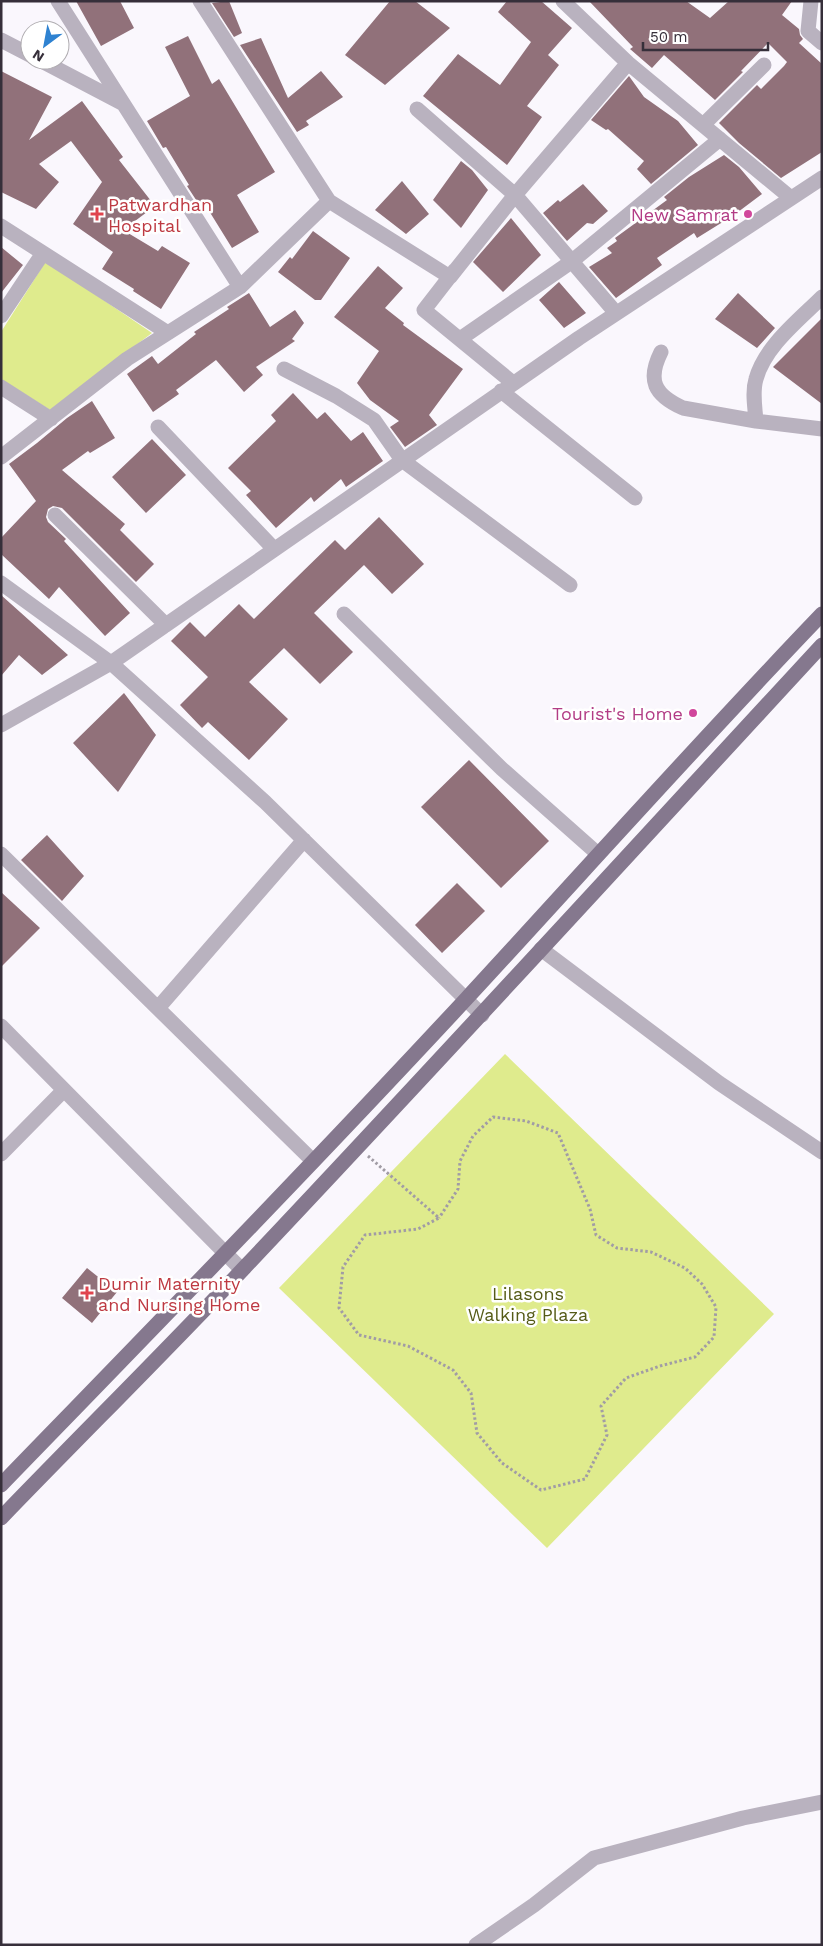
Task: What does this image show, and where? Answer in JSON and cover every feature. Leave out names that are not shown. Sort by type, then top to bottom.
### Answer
[{"type":"main road","points":[[1,1485],[225,1254],[466,999],[732,707],[822,614]]},
{"type":"main road","points":[[1,1518],[242,1270],[358,1147],[821,646],[804,632]]},
{"type":"main road","points":[[629,820],[646,835]]},
{"type":"street","points":[[58,1],[240,287]]},
{"type":"street","points":[[200,1],[329,201],[450,277],[457,267]]},
{"type":"street","points":[[563,1],[628,63],[792,198]]},
{"type":"street","points":[[811,1],[808,31],[822,43]]},
{"type":"street","points":[[1,40],[20,50]]},
{"type":"street","points":[[628,63],[515,195],[424,310],[460,339],[507,387],[635,498]]},
{"type":"street","points":[[703,125],[764,65]]},
{"type":"street","points":[[59,70],[124,104]]},
{"type":"street","points":[[417,109],[515,195],[616,313]]},
{"type":"street","points":[[460,339],[571,262],[720,139]]},
{"type":"street","points":[[1,725],[111,663],[507,387],[822,178]]},
{"type":"street","points":[[1,457],[128,359],[240,287],[329,201]]},
{"type":"street","points":[[1,226],[168,333]]},
{"type":"street","points":[[1,316],[43,253]]},
{"type":"street","points":[[756,421],[754,393],[756,378],[762,366],[775,345],[822,297]]},
{"type":"street","points":[[661,352],[654,366],[655,386],[675,404],[684,408],[756,421],[822,429]]},
{"type":"street","points":[[284,369],[336,396],[374,420],[402,460],[570,585]]},
{"type":"street","points":[[1,387],[51,419]]},
{"type":"street","points":[[158,427],[274,549]]},
{"type":"street","points":[[55,515],[166,625]]},
{"type":"street","points":[[1,583],[111,663],[265,802],[482,1015]]},
{"type":"street","points":[[344,614],[502,769],[598,854]]},
{"type":"street","points":[[158,1008],[304,840]]},
{"type":"street","points":[[1,854],[313,1161]]},
{"type":"street","points":[[541,949],[719,1083],[822,1152]]},
{"type":"street","points":[[1,1026],[242,1270]]},
{"type":"street","points":[[1,1154],[64,1090]]},
{"type":"street","points":[[476,1945],[534,1905],[594,1858],[743,1818],[822,1802]]},
{"type":"path","points":[[493,1116],[526,1121],[558,1133],[590,1209],[596,1234],[617,1248],[651,1252],[685,1268],[702,1284],[716,1307],[714,1337],[695,1357],[660,1366],[626,1378],[601,1406],[607,1435],[585,1479],[541,1490],[502,1463],[477,1433],[471,1393],[453,1370],[408,1346],[359,1335],[339,1308],[343,1267],[365,1235],[418,1229],[439,1218],[458,1189],[460,1161],[473,1136],[493,1116]]},
{"type":"path","points":[[358,1147],[439,1218]]},
{"type":"green space","points":[[46,261],[152,333],[50,410],[1,379],[1,332]]},
{"type":"green space","name":"Lilasons Walking Plaza","points":[[505,1054],[774,1314],[547,1548],[279,1288]]},
{"type":"building","points":[[76,1],[120,1],[134,28],[101,46]]},
{"type":"building","points":[[229,1],[242,33],[234,37],[212,3]]},
{"type":"building","points":[[390,1],[415,1],[450,28],[385,85],[345,55]]},
{"type":"building","points":[[507,1],[541,1],[572,28],[548,55],[559,65],[527,106],[542,117],[507,165],[423,96],[458,54],[500,85],[531,42],[498,12]]},
{"type":"building","points":[[589,1],[686,1],[710,18],[729,1],[792,1],[782,15],[799,29],[803,39],[799,43],[822,64],[822,152],[781,178],[739,143],[719,123],[757,85],[761,89],[787,62],[768,43],[715,100],[664,55],[652,68],[630,49],[633,47]]},
{"type":"building","points":[[188,36],[212,84],[219,79],[275,172],[237,195],[259,232],[232,248],[206,206],[202,209],[166,147],[163,148],[147,121],[190,96],[165,47]]},
{"type":"building","points":[[261,38],[288,98],[321,71],[343,97],[306,121],[309,125],[297,132],[240,45]]},
{"type":"building","points":[[1,71],[52,97],[29,140],[82,101],[123,157],[119,160],[155,206],[123,230],[158,251],[162,246],[190,263],[161,309],[102,269],[113,252],[73,224],[102,182],[71,141],[39,164],[59,182],[36,209],[1,192]]},
{"type":"building","points":[[629,76],[644,97],[678,121],[698,145],[651,184],[637,169],[644,161],[608,129],[606,130],[591,120]]},
{"type":"building","points":[[724,155],[739,167],[762,194],[734,215],[697,238],[694,233],[657,258],[662,265],[616,298],[589,267],[612,253],[607,248],[617,241],[615,238],[667,200],[664,197],[689,177]]},
{"type":"building","points":[[461,161],[472,170],[488,190],[461,228],[433,200]]},
{"type":"building","points":[[402,181],[429,214],[406,234],[375,210]]},
{"type":"building","points":[[583,184],[608,211],[593,224],[587,223],[567,241],[543,213],[558,200],[560,202]]},
{"type":"building","points":[[511,218],[541,255],[503,292],[473,262]]},
{"type":"building","points":[[313,231],[350,258],[321,300],[315,300],[278,272],[290,257],[292,259]]},
{"type":"building","points":[[1,247],[23,265],[1,293]]},
{"type":"building","points":[[378,266],[403,288],[385,308],[404,323],[403,325],[463,369],[429,415],[437,425],[405,447],[390,427],[399,421],[370,400],[357,383],[379,351],[334,317]]},
{"type":"building","points":[[559,282],[586,313],[564,328],[539,300]]},
{"type":"building","points":[[249,293],[270,327],[295,310],[304,323],[292,339],[295,341],[256,367],[263,375],[244,392],[216,360],[176,390],[179,394],[153,412],[127,374],[152,356],[158,364],[196,334],[194,332]]},
{"type":"building","points":[[738,293],[775,328],[757,348],[715,319]]},
{"type":"building","points":[[822,318],[822,404],[773,367]]},
{"type":"building","points":[[293,393],[317,419],[325,412],[351,441],[363,432],[383,461],[346,487],[341,479],[314,502],[311,497],[276,528],[246,495],[251,491],[228,468],[276,421],[271,415]]},
{"type":"building","points":[[92,401],[115,438],[90,453],[88,451],[62,470],[125,524],[120,530],[154,564],[136,582],[62,508],[53,506],[48,509],[46,517],[48,522],[66,539],[64,541],[130,613],[105,636],[59,587],[49,599],[1,554],[1,538],[36,501],[9,464],[67,418]]},
{"type":"building","points":[[152,439],[186,475],[146,513],[112,477]]},
{"type":"building","points":[[379,517],[424,564],[392,594],[364,565],[314,613],[353,652],[320,684],[284,648],[249,682],[288,719],[249,760],[208,722],[202,728],[180,705],[208,677],[171,641],[190,622],[205,637],[239,604],[254,619],[335,540],[345,550]]},
{"type":"building","points":[[1,595],[68,655],[42,675],[19,655],[1,676]]},
{"type":"building","points":[[124,693],[156,735],[118,792],[73,743]]},
{"type":"building","points":[[469,760],[549,841],[501,888],[421,807]]},
{"type":"building","points":[[47,835],[84,876],[62,901],[21,860]]},
{"type":"building","points":[[457,883],[485,911],[442,953],[415,925]]},
{"type":"building","points":[[1,892],[40,928],[1,967]]},
{"type":"building","points":[[87,1268],[117,1292],[92,1323],[62,1298]]},
{"type":"place","name":"Patwardhan Hospital","points":[[97,214]]},
{"type":"place","name":"New Samrat","points":[[748,214]]},
{"type":"place","name":"Tourist's Home","points":[[693,713]]},
{"type":"place","name":"Dumir Maternity and Nursing Home","points":[[87,1293]]}]
